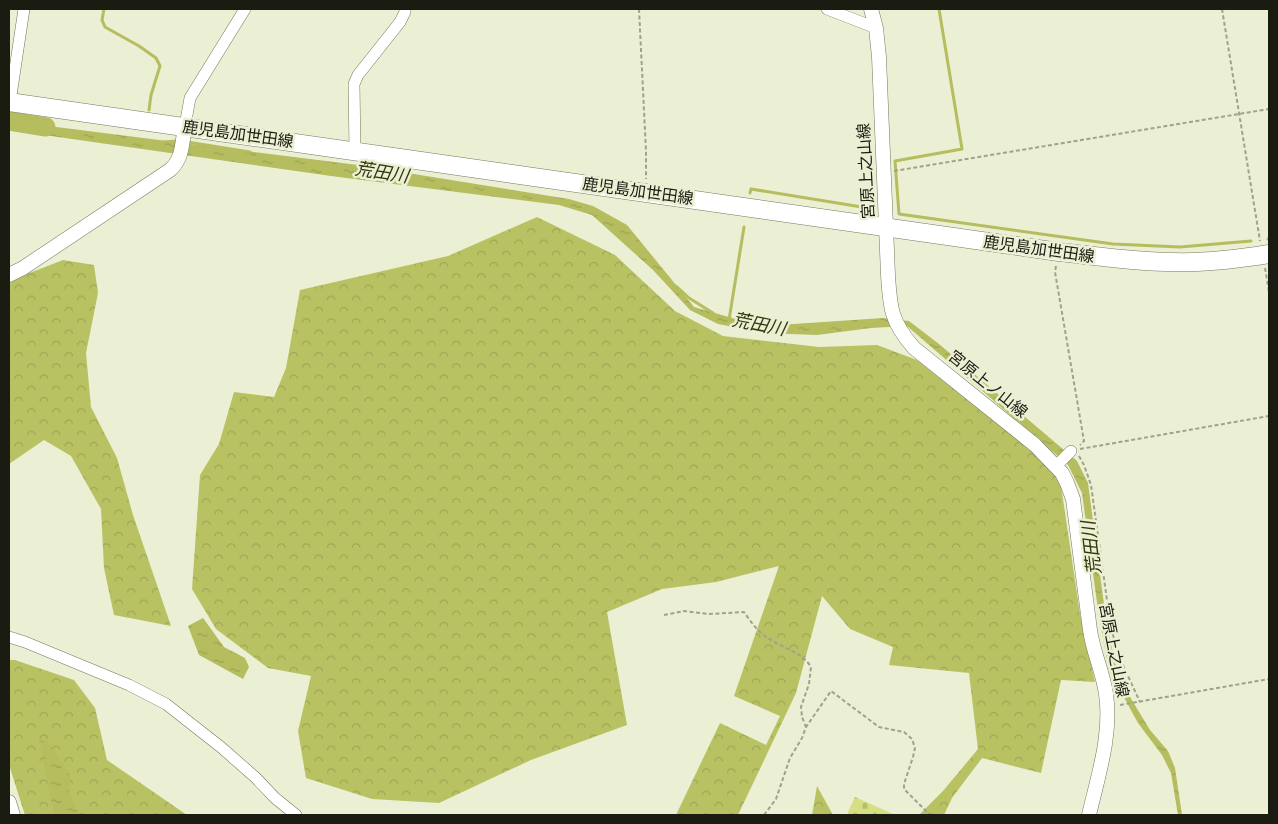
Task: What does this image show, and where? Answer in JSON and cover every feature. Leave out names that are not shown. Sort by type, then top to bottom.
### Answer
[{"type":"main road","name":"鹿児島加世田線","points":[[9,102],[184,133],[356,150],[1059,252],[1126,260],[1175,262],[1218,260],[1266,254]]},
{"type":"street","points":[[9,102],[24,9]]},
{"type":"street","points":[[9,275],[23,268],[177,164],[180,158],[190,98],[245,9]]},
{"type":"street","points":[[356,150],[354,84],[358,75],[400,22],[405,9]]},
{"type":"street","points":[[827,9],[876,28]]},
{"type":"street","name":"宮原上之山線","points":[[871,9],[876,28],[879,57],[890,303],[899,330]]},
{"type":"street","name":"宮原上ノ山線","points":[[899,330],[914,348],[1035,445],[1056,466]]},
{"type":"street","points":[[1056,466],[1074,450]]},
{"type":"street","name":"宮原上之山線","points":[[1056,466],[1068,483],[1073,499],[1091,637],[1106,691],[1108,707],[1100,776],[1089,815]]},
{"type":"street","points":[[9,637],[129,685],[166,704],[222,748],[296,815]]},
{"type":"street","points":[[9,802],[13,815]]},
{"type":"path","points":[[639,9],[646,151],[644,192]]},
{"type":"path","points":[[1222,9],[1266,254],[1269,292]]},
{"type":"path","points":[[898,170],[1269,109]]},
{"type":"path","points":[[1059,252],[1055,272],[1084,441],[1074,450]]},
{"type":"path","points":[[1074,450],[1269,416]]},
{"type":"path","points":[[1074,450],[1084,465],[1091,485],[1111,629],[1122,663],[1140,702]]},
{"type":"path","points":[[664,614],[684,611],[709,614],[744,612],[752,624],[767,638],[807,660],[811,667],[809,684],[801,707],[806,728]]},
{"type":"path","points":[[1120,705],[1269,679]]},
{"type":"path","points":[[764,815],[776,799],[790,758],[806,728],[832,691],[879,727],[886,730],[904,732],[912,739],[915,748],[904,789],[930,815]]},
{"type":"green space","points":[[537,217],[615,255],[675,311],[723,336],[819,347],[877,345],[917,360],[1054,468],[1060,479],[1080,614],[1095,682],[1061,680],[1041,773],[982,758],[952,798],[944,815],[919,815],[943,791],[978,749],[969,673],[889,665],[893,647],[850,629],[822,596],[796,693],[738,815],[676,815],[720,723],[766,745],[780,716],[734,696],[779,566],[716,582],[662,589],[607,612],[627,725],[531,760],[439,803],[372,799],[306,778],[298,731],[311,676],[268,668],[216,629],[192,589],[200,475],[219,444],[234,392],[274,397],[286,368],[300,290],[448,256]]},
{"type":"green space","points":[[63,260],[94,265],[98,293],[86,353],[91,407],[117,458],[133,515],[171,626],[114,615],[104,568],[101,509],[71,456],[44,440],[9,464],[9,281]]},
{"type":"green space","points":[[9,660],[15,660],[74,680],[95,708],[107,760],[187,815],[25,815],[9,765]]},
{"type":"green space","points":[[817,786],[833,815],[812,815]]},
{"type":"green space","points":[[855,797],[893,814],[848,815]]},
{"type":"water","points":[[9,121],[358,165],[569,199],[593,206],[627,225],[694,307],[746,322],[779,325],[883,318],[909,321],[939,344],[1077,461],[1088,483],[1107,627],[1117,670],[1127,692],[1150,730],[1168,751],[1175,768],[1182,815],[1178,815],[1171,773],[1162,755],[1138,723],[1109,670],[1099,617],[1082,493],[1068,465],[907,326],[871,328],[817,335],[764,333],[718,324],[690,310],[653,270],[592,215],[559,205],[331,176],[9,130]]},
{"type":"water","points":[[203,618],[224,647],[245,658],[249,667],[243,679],[199,655],[188,626]]},
{"type":"water","points":[[39,740],[49,742],[70,775],[69,794],[80,815],[54,815]]},
{"type":"waterway","points":[[104,9],[102,20],[105,27],[156,58],[160,66],[151,95],[149,110]]},
{"type":"waterway","points":[[939,9],[962,149],[895,161],[899,214],[1113,244],[1180,247],[1251,241]]},
{"type":"waterway","name":"荒田川","points":[[9,121],[46,127]]},
{"type":"waterway","name":"荒田川","points":[[164,142],[178,141]]},
{"type":"waterway","name":"荒田川","points":[[187,142],[250,152]]},
{"type":"waterway","points":[[750,193],[751,189],[874,209]]},
{"type":"waterway","points":[[729,320],[744,227]]},
{"type":"waterway","name":"荒田川","points":[[676,286],[689,298],[713,313]]}]
